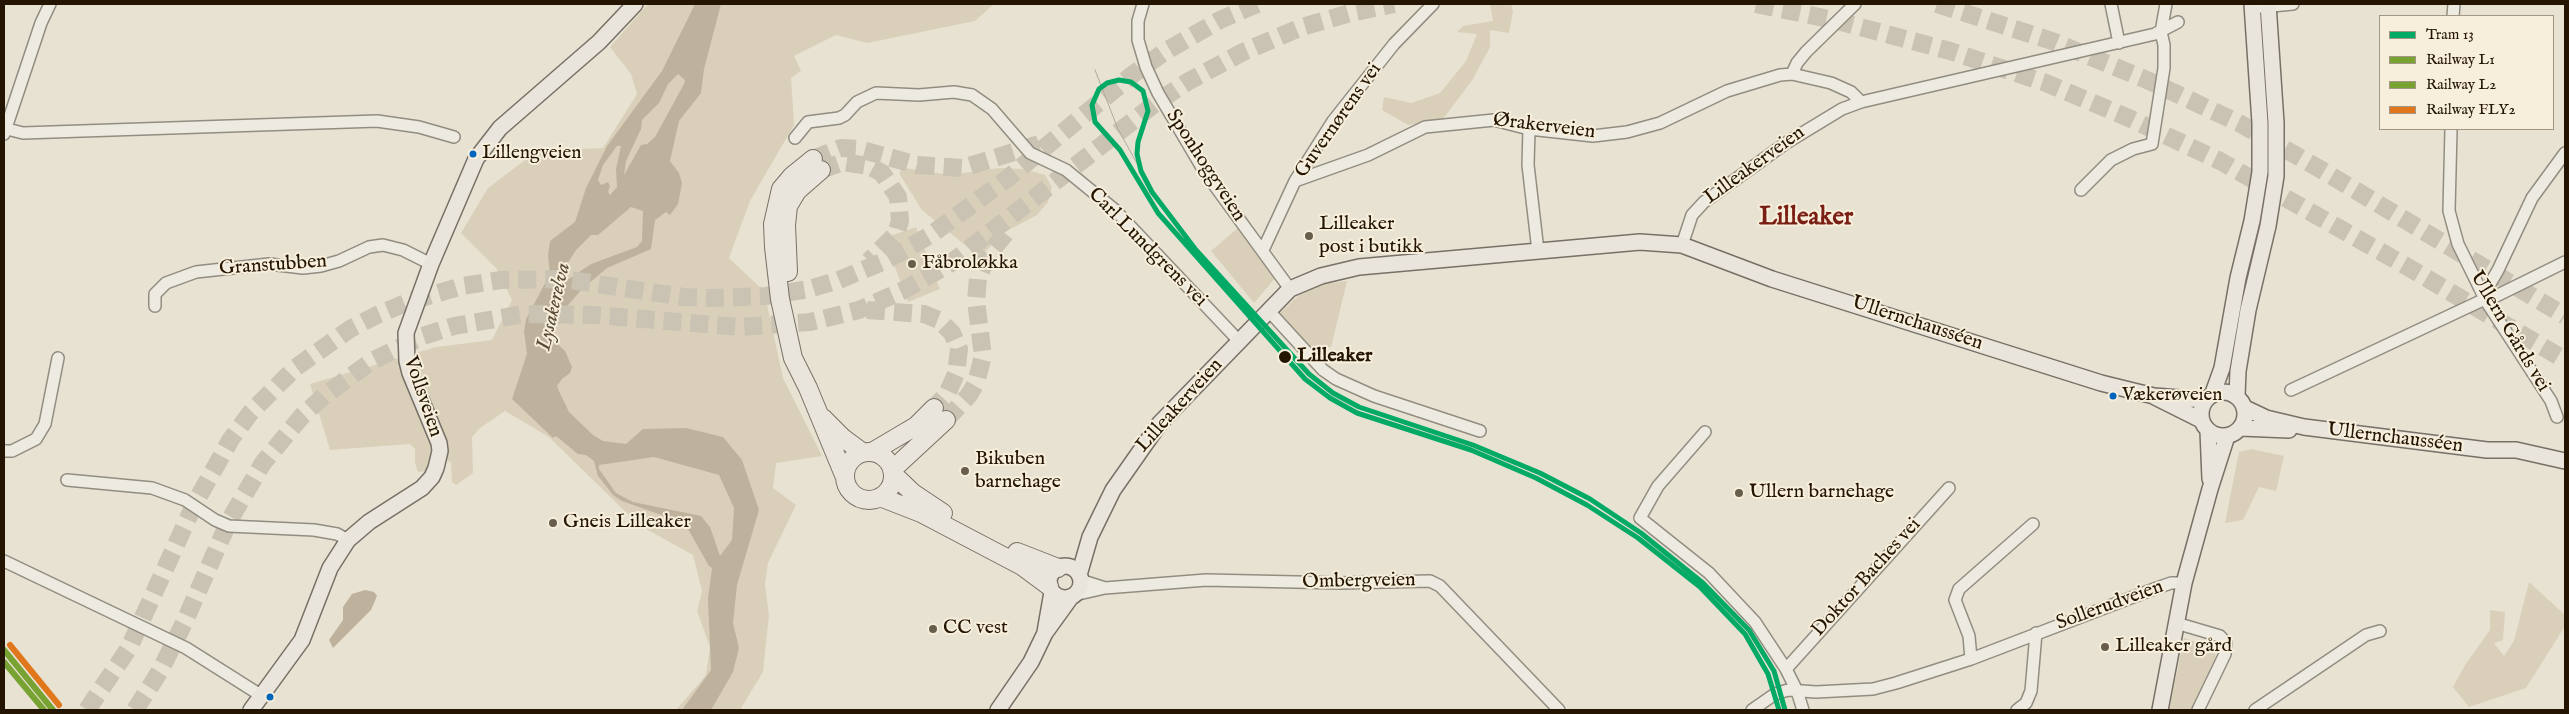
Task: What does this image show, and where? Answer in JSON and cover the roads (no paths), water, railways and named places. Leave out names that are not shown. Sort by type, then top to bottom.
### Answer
[{"type":"highway","points":[[817,164],[788,206],[786,225],[789,282],[808,388],[821,416],[854,450],[887,460],[892,472],[913,493],[942,513],[1026,557],[1062,567]]},
{"type":"highway","points":[[844,475],[854,450],[908,431],[940,414],[892,472],[890,488],[880,497],[870,500],[856,497],[846,484],[844,475],[847,465],[853,457],[854,450]]},
{"type":"highway","points":[[880,497],[921,513],[1022,566],[1051,589]]},
{"type":"main road","name":"Vollsveien","points":[[251,710],[302,640],[330,568],[348,540],[369,522],[422,488],[436,468],[440,451],[436,433],[410,373],[406,345],[408,324],[467,176],[482,149],[510,119],[612,30],[635,4]]},
{"type":"main road","points":[[2204,425],[2217,436],[2227,436],[2241,428],[2245,415],[2237,378],[2248,310],[2268,226],[2276,176],[2276,123],[2268,5]]},
{"type":"main road","points":[[2210,488],[2204,425],[2200,409],[2209,397],[2222,368],[2238,278],[2252,222],[2260,172],[2260,123],[2252,6]]},
{"type":"main road","name":"Lilleakerveien","points":[[1079,578],[1090,537],[1113,490],[1149,437],[1290,289],[1321,276],[1367,266],[1653,242],[1682,245]]},
{"type":"main road","name":"Ullernchausséen","points":[[1682,245],[1772,278],[2102,383],[2154,396],[2209,397]]},
{"type":"main road","points":[[2209,397],[2226,391],[2241,402]]},
{"type":"main road","name":"Ullernchausséen","points":[[2154,396],[2204,425]]},
{"type":"main road","name":"Ullernchausséen","points":[[2241,402],[2266,418],[2304,427],[2487,450],[2517,460],[2537,463],[2564,461]]},
{"type":"main road","name":"Ullernchausséen","points":[[2241,428],[2280,431],[2304,427]]},
{"type":"main road","points":[[2160,710],[2184,583],[2210,488],[2227,436]]},
{"type":"main road","name":"Lilleakerveien","points":[[1062,567],[1090,537]]},
{"type":"main road","points":[[998,710],[1031,662],[1045,633],[1079,588],[1079,578],[1073,569],[1062,567],[1052,573],[1045,633]]},
{"type":"main road","points":[[1051,589],[1061,597],[1072,596]]},
{"type":"street","points":[[50,4],[39,30],[6,132],[377,122],[419,127],[454,136]]},
{"type":"street","name":"Sponhoggveien","points":[[1143,4],[1138,21],[1138,40],[1146,67],[1158,93],[1195,157],[1290,289]]},
{"type":"street","name":"Guvernørens vei","points":[[1262,250],[1295,182],[1333,121],[1371,72],[1434,4]]},
{"type":"street","points":[[1792,74],[1806,52],[1855,4]]},
{"type":"street","points":[[2111,4],[2119,43]]},
{"type":"street","points":[[2081,190],[2111,160],[2133,149],[2152,144],[2165,54],[2161,32],[2166,4]]},
{"type":"street","points":[[2252,6],[2293,4]]},
{"type":"street","name":"Lilleakerveien","points":[[1682,245],[1692,215],[1704,202],[1811,126],[1842,109],[1861,102],[2119,43],[2161,32],[2178,22]]},
{"type":"street","name":"Ørakerveien","points":[[1295,182],[1368,155],[1425,128],[1494,120],[1529,129],[1593,136],[1639,130],[1660,123],[1727,91],[1769,77],[1792,74],[1844,88],[1861,102]]},
{"type":"street","name":"Carl Lundgrens vei","points":[[795,138],[808,122],[839,118],[845,115],[857,102],[876,93],[919,95],[954,92],[972,95],[992,109],[1030,154],[1066,170],[1115,210],[1239,341]]},
{"type":"street","points":[[1529,129],[1528,165],[1538,251]]},
{"type":"street","name":"Ullern Gårds vei","points":[[2451,130],[2449,211],[2458,244],[2485,298],[2548,396],[2557,417]]},
{"type":"street","points":[[2485,298],[2532,198],[2565,153]]},
{"type":"street","name":"Granstubben","points":[[155,306],[155,294],[166,283],[196,272],[269,264],[303,268],[321,266],[339,261],[368,247],[383,245],[403,250],[431,264]]},
{"type":"street","points":[[2291,390],[2565,262]]},
{"type":"street","points":[[1268,310],[1323,370],[1336,379],[1374,396],[1480,431]]},
{"type":"street","points":[[4,451],[12,451],[36,438],[45,424],[58,358]]},
{"type":"street","points":[[1705,432],[1658,486],[1640,518],[1709,573],[1755,622],[1786,668],[1797,691],[1803,710]]},
{"type":"street","points":[[67,480],[152,488],[185,500],[214,520],[229,526],[314,530],[337,534],[348,540]]},
{"type":"street","name":"Doktor Baches vei","points":[[1786,668],[1949,488]]},
{"type":"street","points":[[1971,659],[1969,636],[1955,600],[1958,589],[2033,524]]},
{"type":"street","points":[[4,562],[186,648],[262,696]]},
{"type":"street","name":"Ombergveien","points":[[1079,578],[1106,588]]},
{"type":"street","name":"Ombergveien","points":[[1072,596],[1106,588],[1206,580],[1340,584],[1430,581],[1440,586],[1559,710]]},
{"type":"street","name":"Sollerudveien","points":[[1752,710],[1775,694],[1788,690],[1873,689],[1896,684],[1971,659],[2171,583],[2184,583]]},
{"type":"street","points":[[2176,623],[2220,636],[2226,644],[2225,654],[2198,710]]},
{"type":"street","points":[[2255,710],[2366,635],[2380,631]]},
{"type":"street","name":"Sollerudveien","points":[[2017,710],[2026,703],[2031,691],[2036,633]]},
{"type":"water","name":"Lysakerelva","points":[[695,4],[721,4],[704,69],[701,93],[679,121],[670,161],[679,173],[682,183],[678,204],[670,215],[666,212],[655,220],[651,249],[607,268],[582,289],[563,311],[555,330],[556,342],[565,351],[572,367],[570,373],[557,386],[569,412],[593,435],[603,441],[626,444],[643,429],[686,428],[723,437],[742,460],[759,510],[737,585],[733,623],[739,648],[733,672],[711,710],[682,710],[711,670],[708,599],[712,568],[709,566],[688,529],[675,520],[622,501],[613,495],[598,476],[594,461],[586,455],[578,454],[556,436],[553,438],[512,399],[527,354],[524,331],[526,319],[550,274],[548,256],[550,241],[575,222],[586,188],[607,146],[662,71]],"holes":[[[678,74],[685,80],[655,137],[647,144],[641,145],[624,175],[626,161],[641,129],[642,120],[659,103],[668,84]],[[617,146],[621,146],[616,169],[617,187],[610,195],[608,192],[610,186],[608,182],[601,185],[598,180],[603,165]],[[631,207],[643,211],[642,241],[637,247],[591,264],[569,279],[564,279],[569,261],[576,250],[591,235],[598,235]],[[654,457],[719,475],[734,508],[732,540],[720,556],[710,527],[701,516],[633,502],[616,493],[599,469],[599,465]]]},
{"type":"water","points":[[365,590],[374,592],[377,596],[371,610],[333,648],[329,640],[343,620],[343,607],[352,594]]},
{"type":"tunnel","points":[[87,710],[129,648],[195,503],[231,439],[251,412],[295,368],[350,329],[408,302],[462,286],[501,280],[563,279],[684,297],[709,298],[766,296],[809,289],[839,280],[887,260],[932,234],[1008,178],[1132,75],[1166,51],[1220,20],[1257,4]]},
{"type":"tunnel","points":[[135,710],[160,671],[184,623],[229,521],[263,463],[302,416],[324,396],[372,361],[423,336],[454,326],[524,314],[595,315],[740,327],[810,322],[859,310],[904,290],[951,263],[1157,102],[1189,81],[1243,52],[1302,27],[1350,13],[1394,4]]},
{"type":"tunnel","points":[[1756,4],[1834,20],[1950,51],[2046,83],[2131,119],[2220,161],[2406,266],[2565,360]]},
{"type":"tunnel","points":[[1937,4],[2052,41],[2147,80],[2239,123],[2320,169],[2565,316]]},
{"type":"tunnel","points":[[813,159],[841,148],[859,149],[917,165],[963,168],[1042,143]]},
{"type":"tunnel","points":[[821,170],[843,162],[869,166],[882,173],[898,197],[900,221],[896,234],[869,261]]},
{"type":"tunnel","points":[[946,420],[969,395],[976,383],[983,356],[976,301],[978,278],[988,255],[1011,227]]},
{"type":"tunnel","points":[[867,310],[924,314],[939,320],[952,333],[959,349],[956,374],[947,394],[934,408]]},
{"type":"tram line","points":[[1095,70],[1118,129],[1145,178]]},
{"type":"tram line","name":"13","points":[[1779,710],[1768,674],[1745,634],[1700,587],[1638,538],[1587,505],[1536,478],[1471,450],[1357,413],[1330,398],[1305,379],[1158,213],[1120,150],[1095,122],[1092,105],[1099,89],[1107,83],[1119,80],[1131,82],[1143,91],[1148,111],[1138,142],[1137,154],[1141,171],[1152,192],[1196,250],[1309,374],[1333,393],[1359,407],[1473,445],[1540,473],[1590,499],[1641,533],[1703,583],[1749,630],[1774,671],[1785,710]]},
{"type":"rail line","name":"FLY2","points":[[10,645],[59,705]]},
{"type":"rail line","name":"L1","points":[[4,650],[53,710]]},
{"type":"rail line","name":"L2","points":[[4,662],[44,710]]},
{"type":"place","name":"Lillengveien","points":[[473,154]]},
{"type":"place","name":"Lilleaker post i butikk","points":[[1309,236]]},
{"type":"place","name":"Fåbroløkka","points":[[912,264]]},
{"type":"place","name":"Lilleaker","points":[[1285,357]]},
{"type":"place","name":"Vækerøveien","points":[[2113,396]]},
{"type":"place","name":"Bikuben barnehage","points":[[965,471]]},
{"type":"place","name":"Ullern barnehage","points":[[1739,493]]},
{"type":"place","name":"Gneis Lilleaker","points":[[553,523]]},
{"type":"place","name":"CC vest","points":[[933,629]]},
{"type":"place","name":"Lilleaker gård","points":[[2105,647]]},
{"type":"district","name":"Lilleaker","points":[[1806,219]]}]
